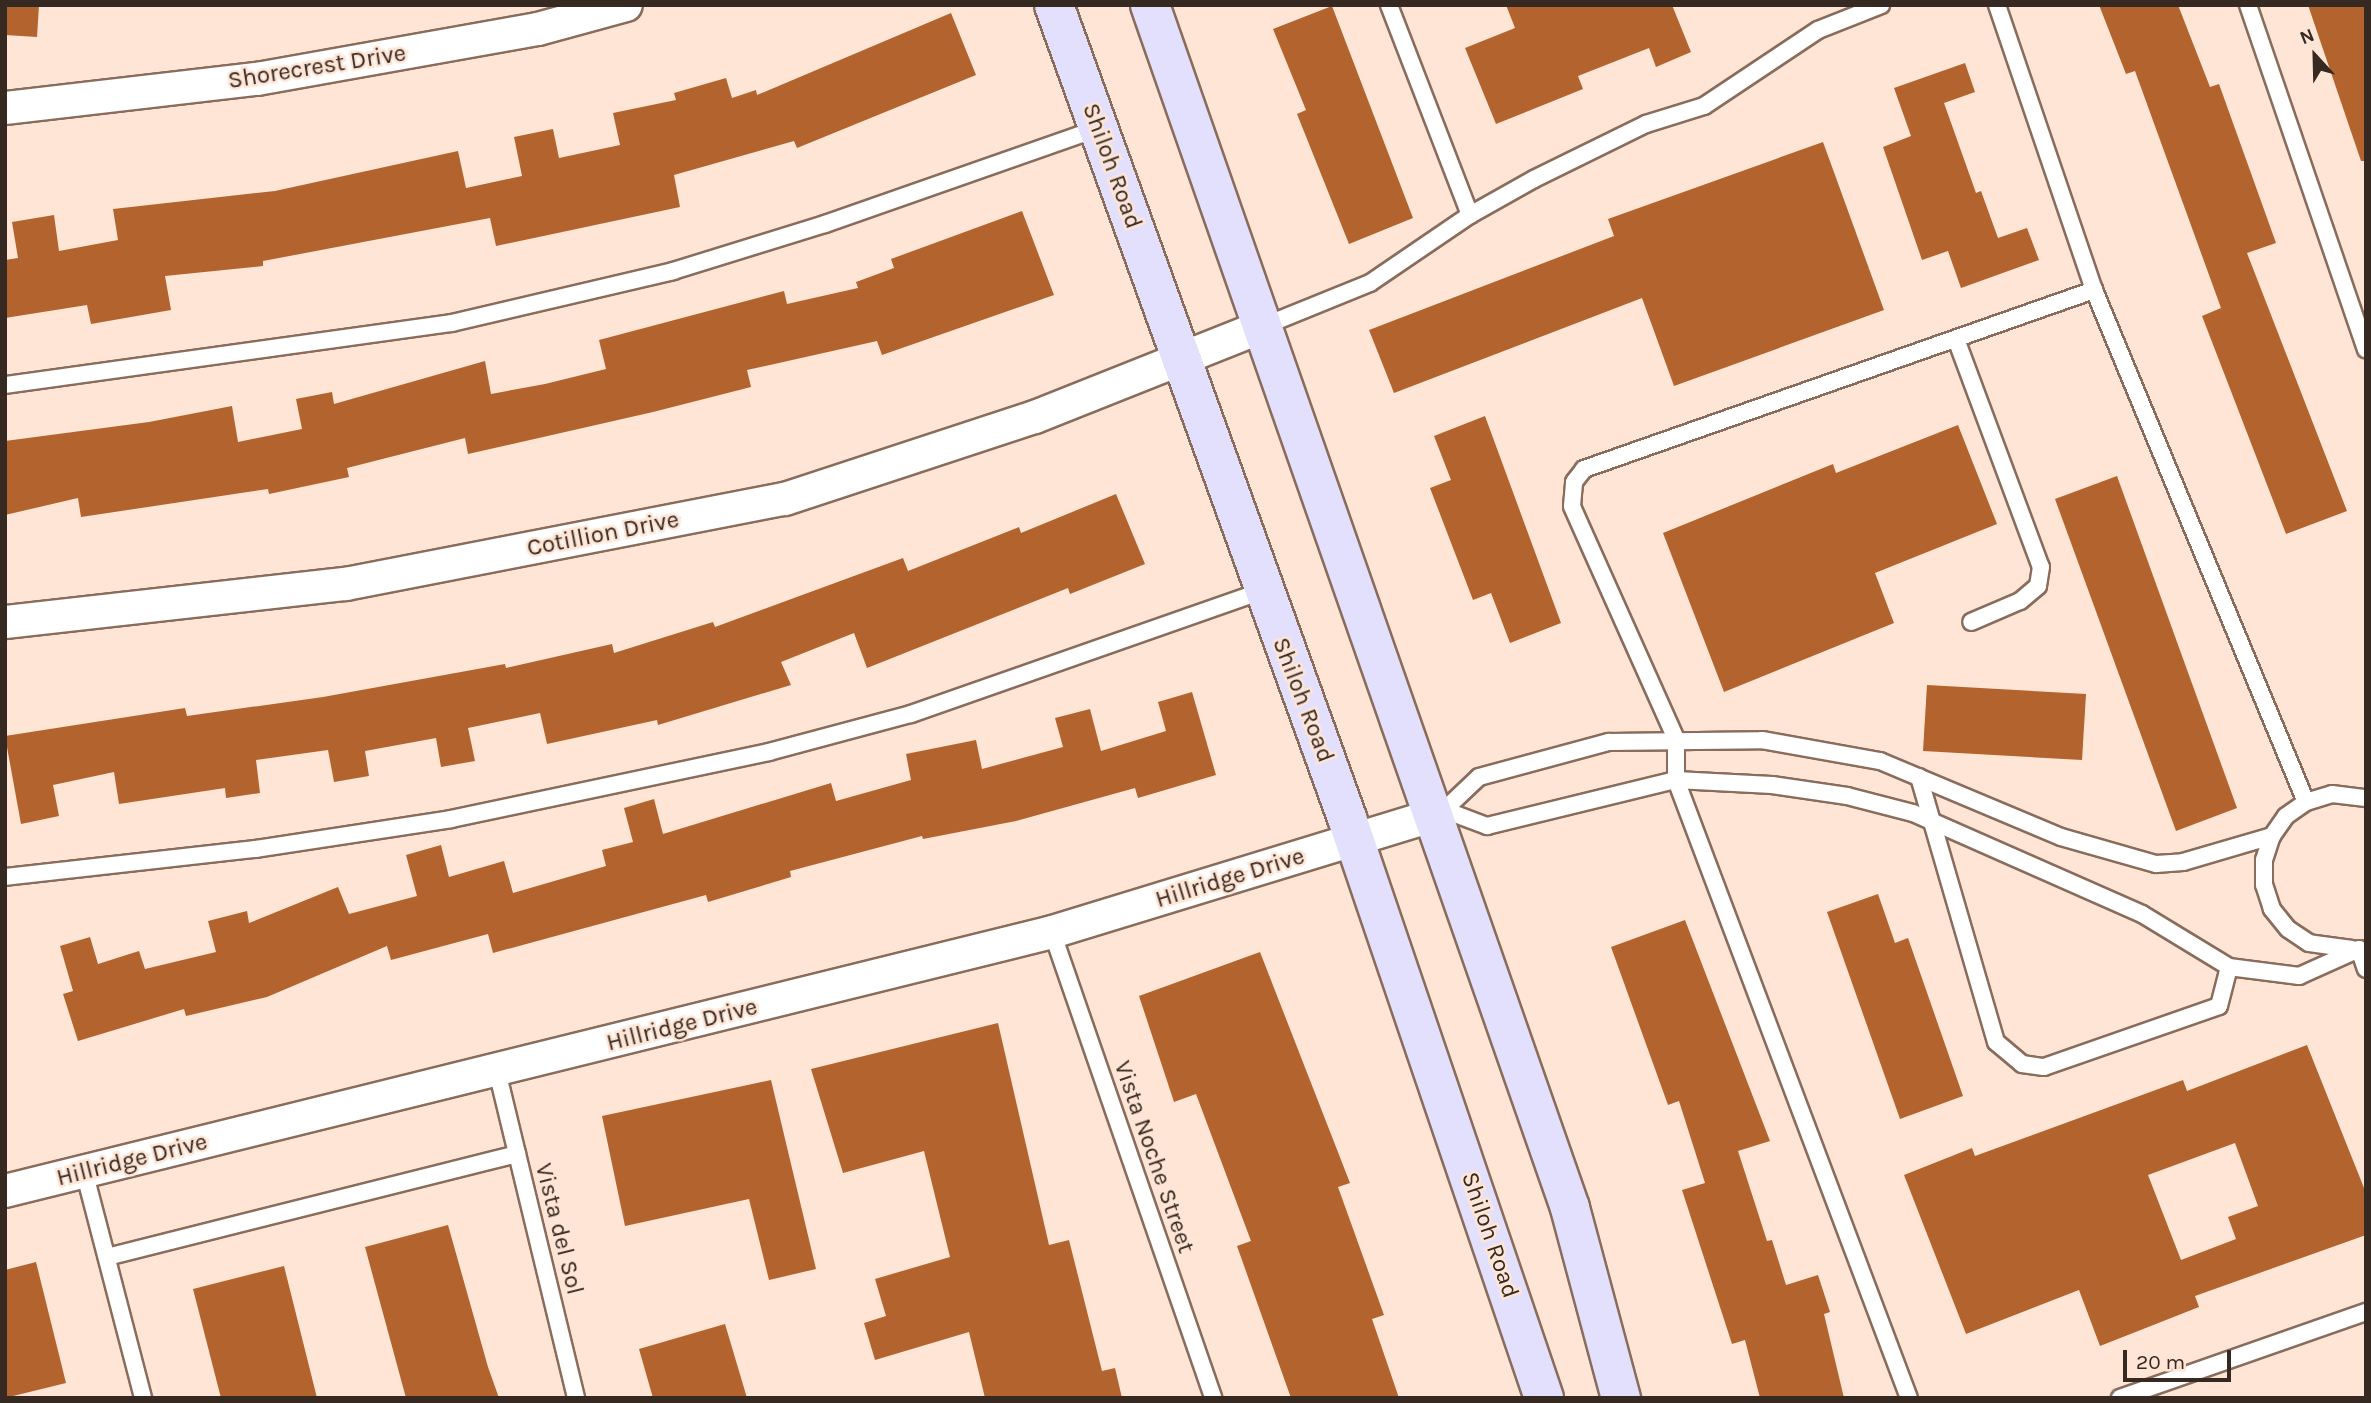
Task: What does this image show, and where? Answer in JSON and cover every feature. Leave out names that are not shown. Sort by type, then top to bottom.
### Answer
[{"type":"main road","name":"Shiloh Road","points":[[1055,5],[1354,839],[1544,1398]]},
{"type":"main road","points":[[1150,5],[1439,813],[1570,1208],[1621,1398]]},
{"type":"street","name":"Shorecrest Drive","points":[[5,108],[257,79],[538,29],[626,5]]},
{"type":"street","name":"Cotillion Drive","points":[[5,622],[346,584],[785,499],[1035,417],[1264,326]]},
{"type":"street","name":"Hillridge Drive","points":[[5,1191],[497,1072],[1052,932],[1439,813]]},
{"type":"lane","points":[[1389,5],[1470,215]]},
{"type":"lane","points":[[1264,326],[1370,284],[1470,215],[1647,124],[1704,106],[1818,30],[1881,5]]},
{"type":"lane","points":[[1997,5],[2094,290],[2306,802]]},
{"type":"lane","points":[[2248,5],[2366,349]]},
{"type":"lane","points":[[5,385],[97,375],[491,314],[673,271],[825,224],[1099,128]]},
{"type":"lane","points":[[1909,1398],[1676,780],[1676,739],[1572,506],[1574,482],[1584,469],[2094,290]]},
{"type":"lane","points":[[1956,339],[2041,567],[2038,586],[2020,601],[1971,622]]},
{"type":"lane","points":[[5,877],[256,849],[451,819],[769,752],[911,714],[1263,591]]},
{"type":"lane","points":[[1439,813],[1479,777],[1609,742],[1676,739],[1762,740],[1836,750],[1919,777],[2061,837],[2156,864],[2183,862],[2272,836]]},
{"type":"lane","points":[[1919,777],[1929,820],[1996,1042],[2022,1064],[2044,1067],[2219,1006],[2229,967]]},
{"type":"lane","points":[[1439,813],[1487,826],[1676,780],[1772,785],[1847,796],[1929,820],[2141,914],[2229,967],[2299,976],[2362,947]]},
{"type":"lane","points":[[2362,947],[2321,947],[2288,929],[2272,909],[2264,885],[2264,860],[2272,836],[2286,816],[2306,802],[2332,793],[2366,798]]},
{"type":"lane","name":"Vista Noche Street","points":[[1052,932],[1213,1398]]},
{"type":"lane","points":[[2362,947],[2366,970]]},
{"type":"lane","name":"Vista del Sol","points":[[497,1072],[576,1398]]},
{"type":"lane","points":[[107,1257],[517,1154]]},
{"type":"lane","points":[[85,1171],[143,1398]]},
{"type":"lane","points":[[2119,1398],[2366,1312]]},
{"type":"building","points":[[5,5],[39,5],[37,37],[5,35]]},
{"type":"building","points":[[1506,5],[1672,5],[1691,52],[1656,67],[1649,48],[1578,76],[1583,89],[1496,124],[1465,48],[1515,28]]},
{"type":"building","points":[[2099,5],[2178,5],[2210,87],[2219,84],[2276,243],[2247,253],[2347,511],[2286,534],[2202,316],[2221,308],[2135,71],[2126,74]]},
{"type":"building","points":[[2308,5],[2366,5],[2366,161],[2361,161]]},
{"type":"building","points":[[1332,6],[1413,218],[1349,244],[1297,114],[1306,110],[1273,29]]},
{"type":"building","points":[[951,13],[976,75],[797,148],[794,141],[674,175],[680,207],[496,246],[490,218],[263,261],[263,266],[165,276],[171,310],[91,324],[87,305],[5,318],[5,260],[18,258],[12,222],[54,215],[59,251],[118,240],[113,209],[275,191],[458,151],[466,188],[522,176],[514,137],[553,129],[559,158],[620,145],[613,113],[676,100],[674,93],[726,78],[732,98],[756,90],[757,95]]},
{"type":"building","points":[[1965,63],[1975,92],[1944,103],[1976,193],[1981,191],[1998,238],[2027,228],[2039,260],[1961,288],[1948,251],[1922,260],[1883,147],[1911,136],[1894,88]]},
{"type":"building","points":[[1823,142],[1884,310],[1674,386],[1642,298],[1394,393],[1369,330],[1614,236],[1608,219]]},
{"type":"building","points":[[1022,211],[1054,295],[882,355],[877,341],[747,370],[751,387],[468,454],[465,438],[347,468],[349,477],[269,494],[268,489],[81,517],[78,498],[5,515],[5,441],[149,422],[232,406],[238,442],[302,429],[296,399],[332,392],[334,404],[485,361],[491,394],[545,384],[606,369],[599,340],[784,291],[787,304],[858,288],[856,282],[894,268],[891,259]]},
{"type":"building","points":[[1485,416],[1561,623],[1510,643],[1491,593],[1473,600],[1430,488],[1451,480],[1434,436]]},
{"type":"building","points":[[1958,425],[1997,524],[1875,573],[1894,623],[1724,692],[1663,533],[1833,464],[1836,473]]},
{"type":"building","points":[[2117,476],[2237,808],[2176,831],[2055,499]]},
{"type":"building","points":[[1116,494],[1145,564],[1070,594],[1068,588],[867,668],[854,633],[781,662],[791,685],[658,725],[657,720],[547,744],[540,713],[468,728],[475,761],[441,767],[436,738],[365,751],[369,776],[334,782],[328,750],[256,760],[260,793],[226,798],[225,788],[119,804],[114,772],[53,785],[59,816],[21,824],[5,736],[185,708],[187,716],[323,697],[505,664],[506,668],[612,644],[614,653],[713,622],[715,627],[903,558],[908,571],[1019,527],[1021,533]]},
{"type":"building","points":[[1927,685],[2086,694],[2082,760],[1923,751]]},
{"type":"building","points":[[1192,692],[1216,775],[1138,798],[1135,788],[1016,821],[923,839],[922,836],[790,871],[791,877],[708,902],[706,895],[493,953],[488,934],[391,960],[387,946],[267,997],[186,1016],[184,1009],[78,1041],[63,994],[73,991],[60,946],[90,937],[98,964],[139,951],[145,969],[216,952],[208,921],[247,911],[249,923],[338,887],[349,914],[417,896],[406,855],[441,845],[449,877],[504,861],[513,893],[606,866],[602,850],[633,842],[624,808],[654,799],[663,834],[831,783],[836,801],[911,780],[906,754],[976,740],[982,769],[1063,747],[1055,718],[1090,709],[1101,751],[1166,731],[1158,702]]},
{"type":"building","points":[[1878,894],[1895,943],[1908,938],[1963,1096],[1900,1119],[1827,912]]},
{"type":"building","points":[[1685,920],[1770,1141],[1738,1151],[1767,1241],[1772,1240],[1786,1285],[1818,1275],[1830,1312],[1824,1314],[1844,1398],[1760,1398],[1745,1340],[1732,1344],[1682,1190],[1705,1183],[1679,1101],[1668,1105],[1611,947]]},
{"type":"building","points":[[1260,952],[1350,1183],[1338,1187],[1384,1315],[1372,1319],[1399,1398],[1291,1398],[1237,1246],[1251,1241],[1196,1094],[1174,1102],[1139,996]]},
{"type":"building","points":[[998,1023],[1049,1245],[1069,1240],[1102,1371],[1115,1368],[1122,1398],[985,1398],[969,1332],[875,1360],[864,1323],[886,1316],[875,1279],[950,1257],[924,1151],[843,1173],[811,1069]]},
{"type":"building","points":[[2307,1045],[2366,1193],[2366,1235],[2195,1296],[2199,1307],[2100,1346],[2079,1290],[1966,1334],[1904,1175],[1972,1148],[1975,1156],[2183,1080],[2187,1091]],"holes":[[[2235,1143],[2258,1206],[2228,1217],[2236,1239],[2181,1260],[2148,1175]]]},
{"type":"building","points":[[771,1080],[816,1269],[769,1280],[749,1199],[625,1226],[602,1116]]},
{"type":"building","points":[[448,1225],[499,1398],[406,1398],[365,1247]]},
{"type":"building","points":[[36,1262],[66,1383],[5,1398],[5,1270]]},
{"type":"building","points":[[284,1266],[317,1398],[221,1398],[193,1289]]},
{"type":"building","points":[[725,1324],[747,1398],[653,1398],[639,1349]]}]
